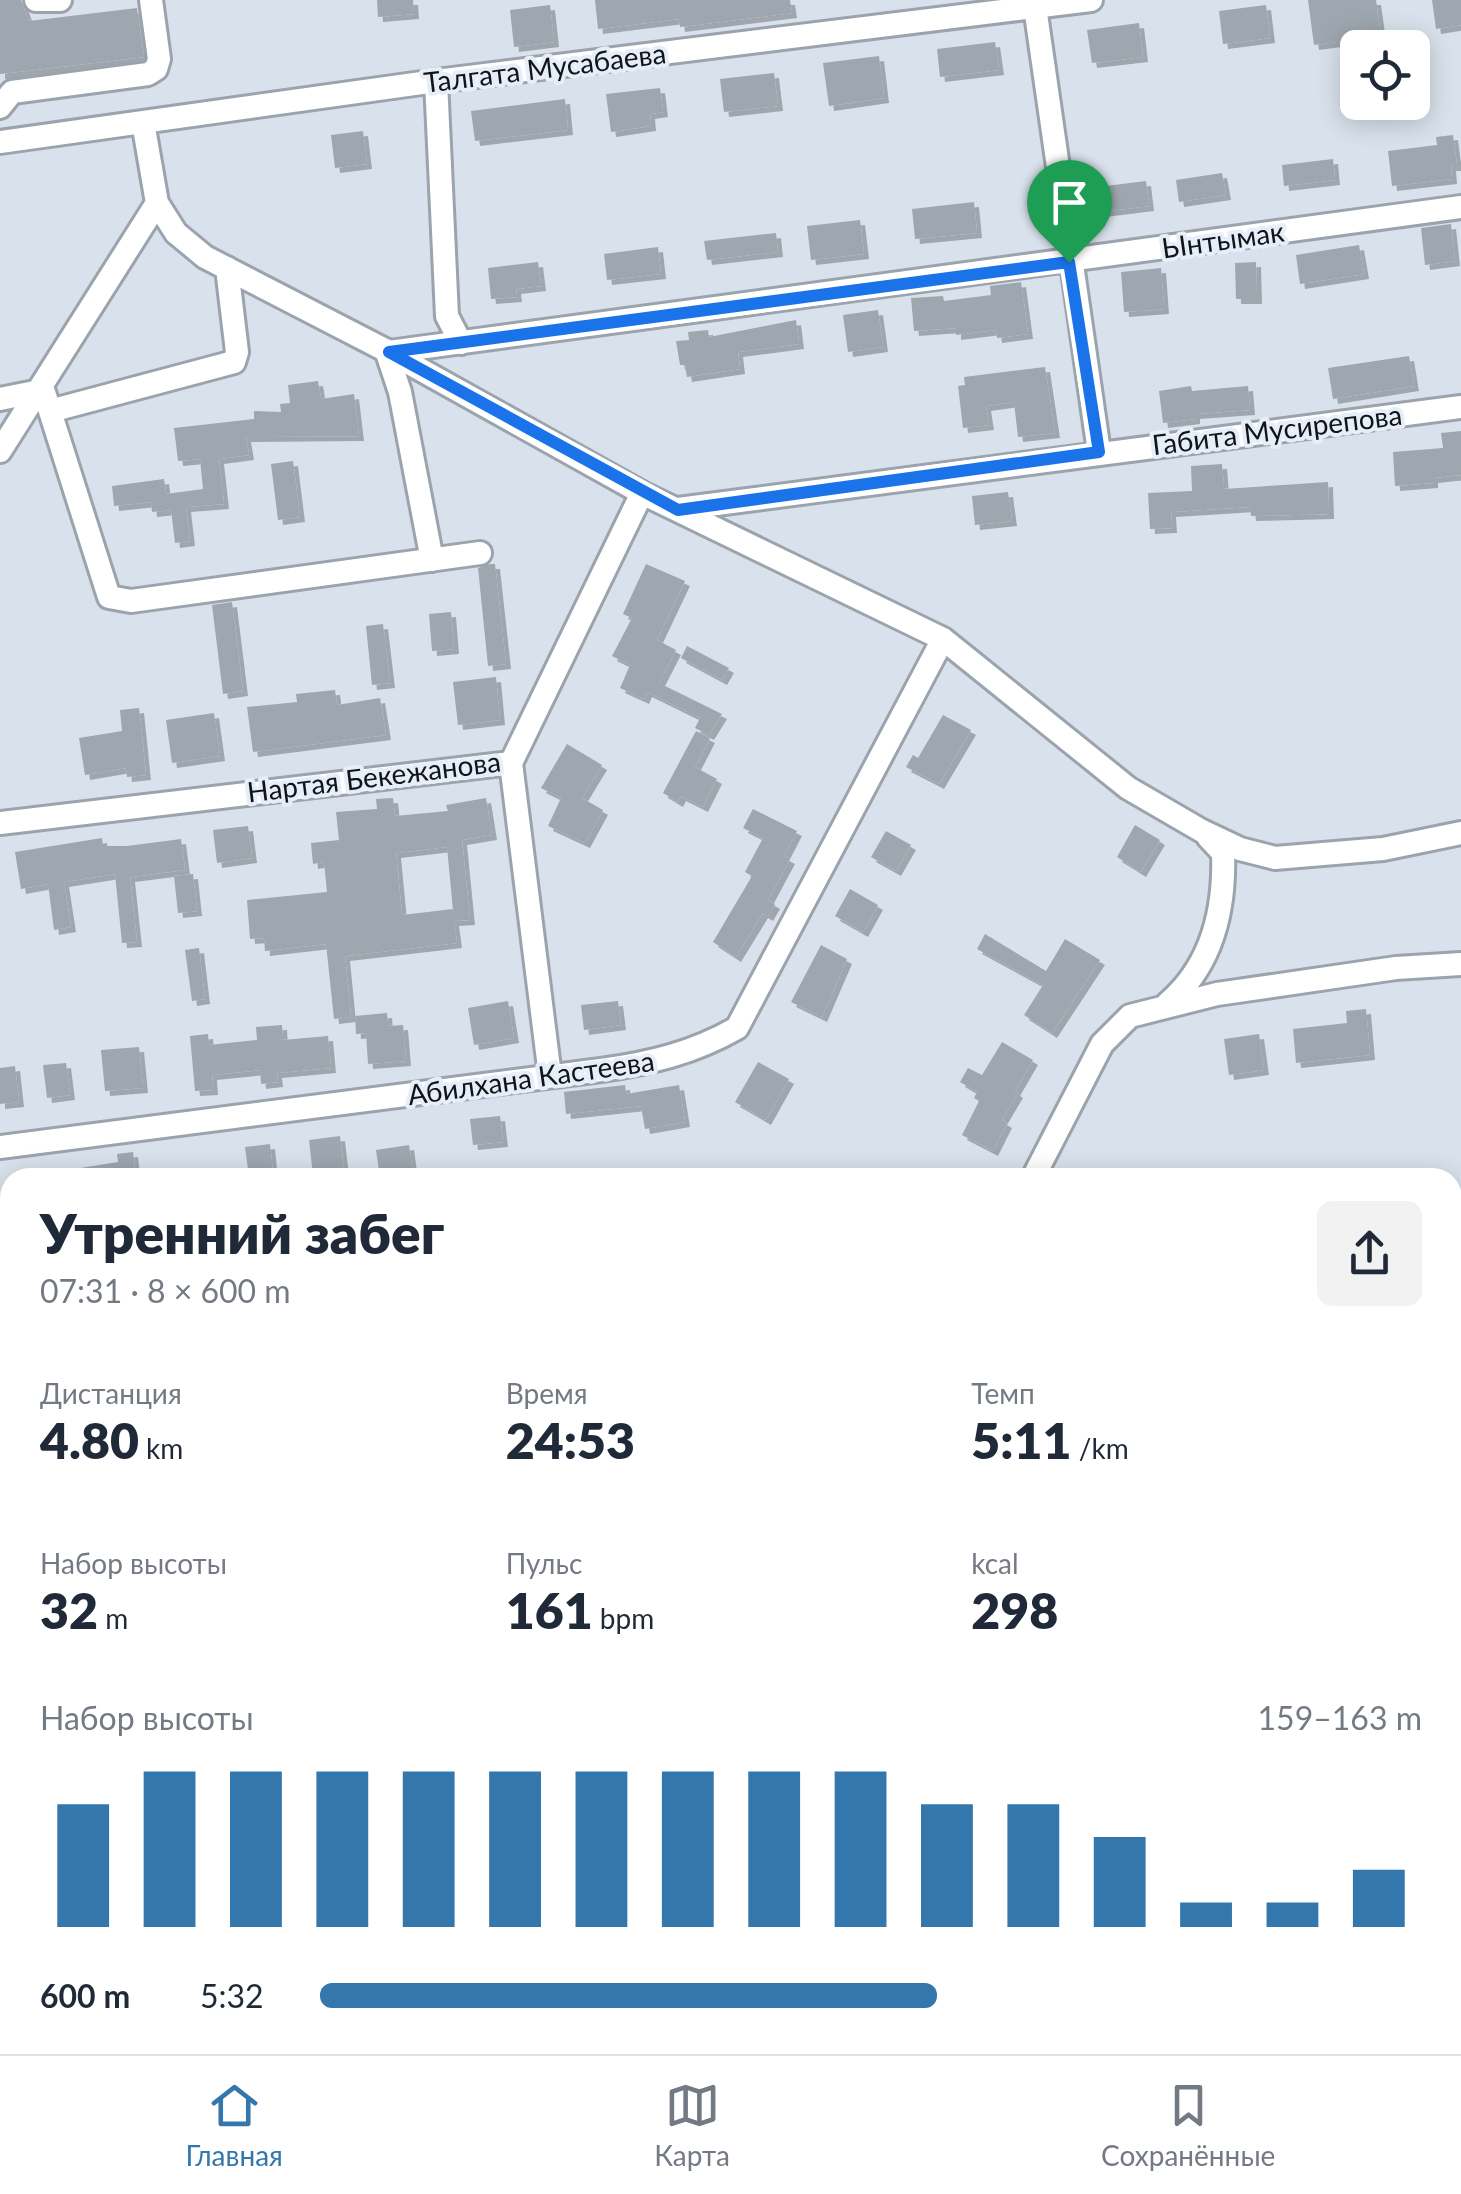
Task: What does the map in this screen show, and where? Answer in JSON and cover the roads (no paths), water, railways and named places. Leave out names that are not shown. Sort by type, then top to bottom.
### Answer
[{"type":"street","points":[[36,0],[60,0]]},
{"type":"street","points":[[2,141],[0,107],[12,92],[148,74],[156,69],[151,0]]},
{"type":"street","name":"Талгата Мусабаева","points":[[2,141],[436,81],[1034,4],[1092,0]]},
{"type":"street","points":[[1034,4],[1099,452]]},
{"type":"street","points":[[436,81],[448,316],[461,343]]},
{"type":"street","points":[[144,122],[157,203],[176,233],[227,268],[388,351],[642,493],[943,639],[1128,788],[1202,831],[1240,849],[1275,858],[1382,849],[1461,834]]},
{"type":"street","points":[[0,450],[44,396],[157,203]]},
{"type":"street","name":"Ынтымак","points":[[388,351],[1461,207]]},
{"type":"street","points":[[0,399],[44,396],[234,362],[237,352],[227,268]]},
{"type":"street","points":[[388,351],[400,392],[432,560]]},
{"type":"street","points":[[44,396],[109,596],[131,601],[480,553]]},
{"type":"street","name":"Габита Мусирепова","points":[[678,510],[1461,407]]},
{"type":"street","name":"Нартая Бекежанова","points":[[0,823],[512,763],[642,493]]},
{"type":"street","name":"Абилхана Кастеева","points":[[0,1147],[660,1062],[704,1047],[737,1028],[943,639]]},
{"type":"street","points":[[512,763],[550,1076]]},
{"type":"street","points":[[1165,1006],[1184,989],[1207,952],[1221,906],[1222,853],[1202,831]]},
{"type":"street","points":[[1038,1168],[1102,1044],[1130,1016],[1165,1006],[1396,968],[1461,964]]}]
